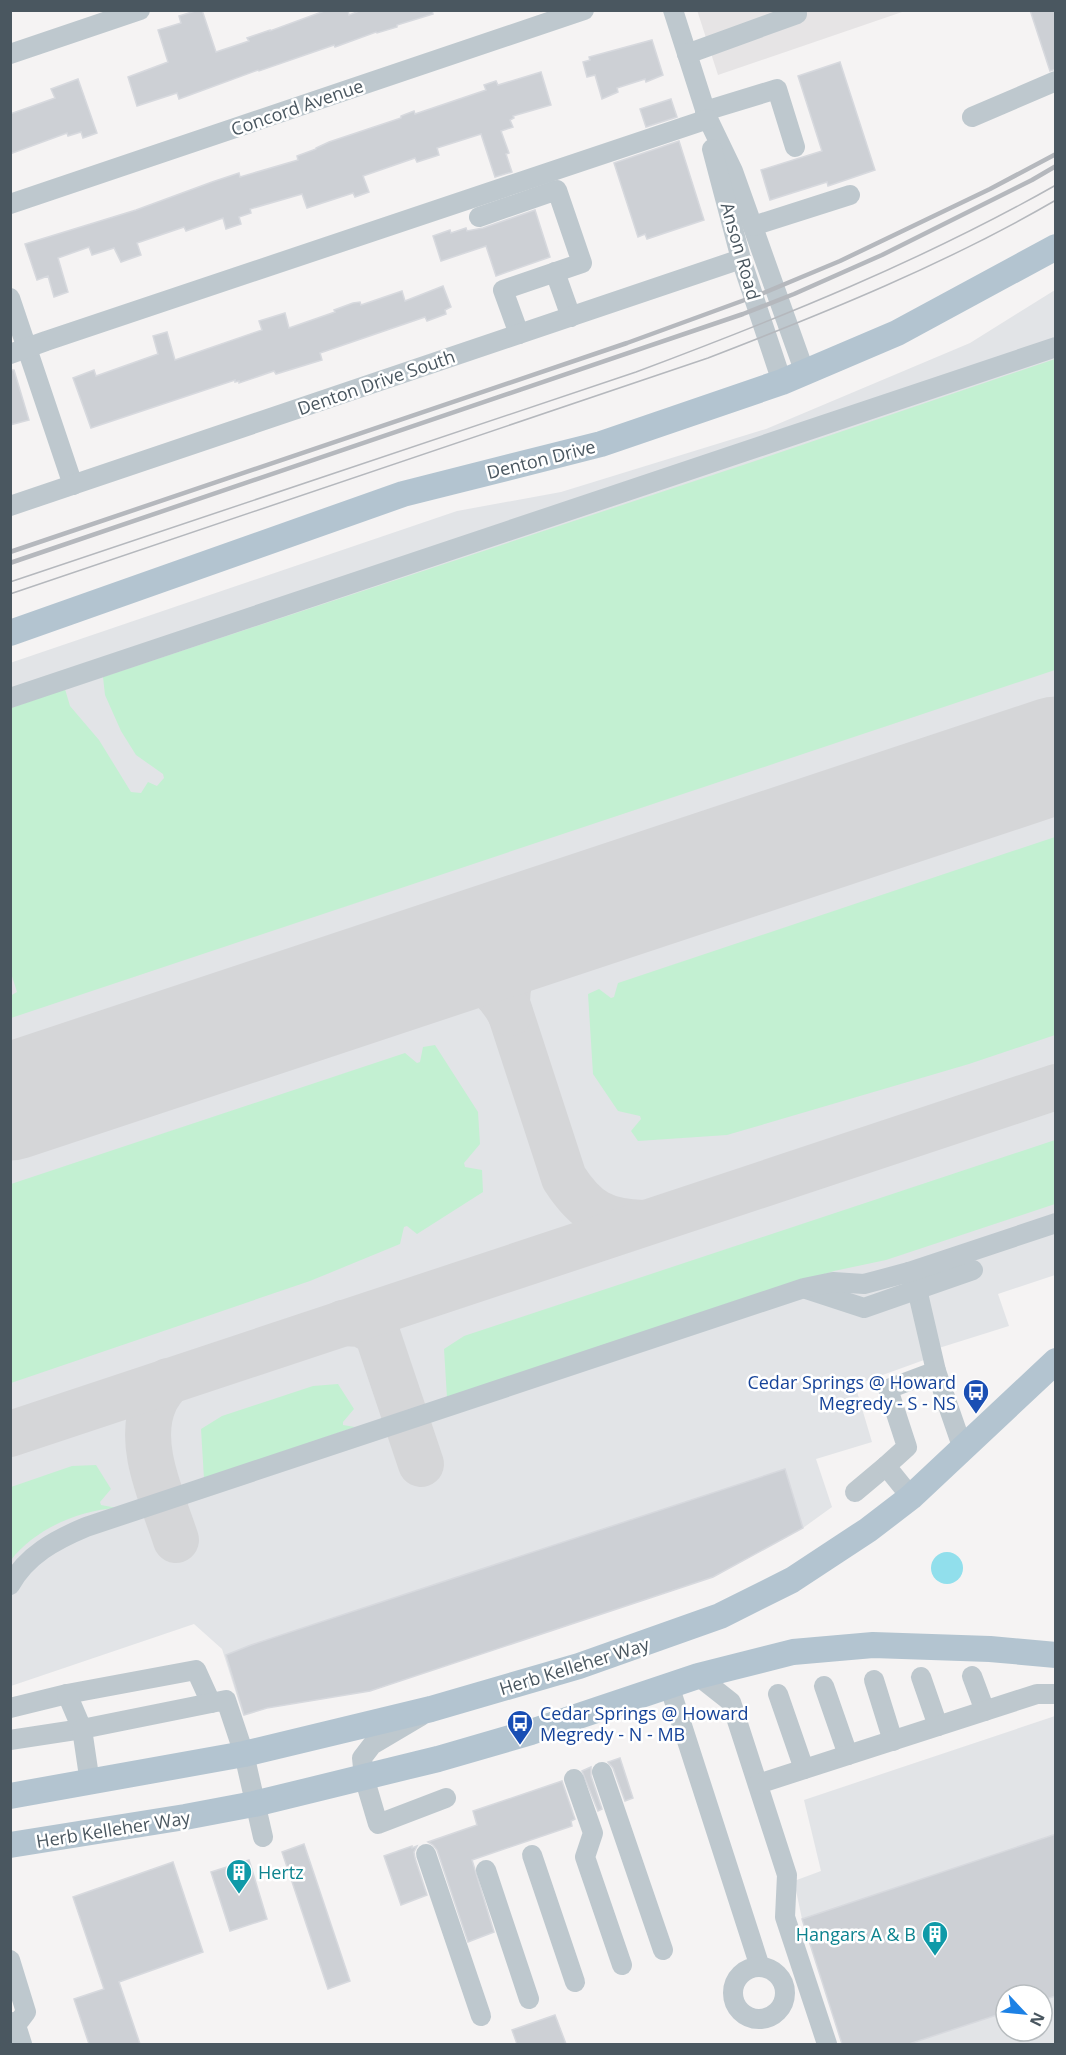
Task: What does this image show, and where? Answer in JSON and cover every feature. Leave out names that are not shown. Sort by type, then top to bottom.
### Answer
[{"type":"main road","name":"Denton Drive","points":[[10,633],[403,494],[601,444],[794,377],[897,333],[1056,247]]},
{"type":"main road","name":"Herb Kelleher Way","points":[[10,1796],[244,1754],[431,1709],[579,1666],[720,1616],[792,1580],[868,1530],[911,1497],[1056,1361]]},
{"type":"main road","name":"Herb Kelleher Way","points":[[10,1845],[254,1804],[438,1759],[531,1732],[698,1676],[793,1652],[873,1645],[990,1649],[1056,1655]]},
{"type":"street","points":[[10,54],[140,10]]},
{"type":"street","name":"Concord Avenue","points":[[10,204],[584,10]]},
{"type":"street","name":"Anson Road","points":[[673,10],[707,115],[733,171],[753,226],[794,377]]},
{"type":"street","points":[[687,54],[797,15]]},
{"type":"street","points":[[972,117],[1056,81]]},
{"type":"street","points":[[19,351],[777,89],[795,147]]},
{"type":"street","name":"Anson Road","points":[[707,115],[712,148],[741,259],[794,377]]},
{"type":"street","points":[[479,217],[557,190],[582,263],[503,290],[519,334]]},
{"type":"street","points":[[753,226],[850,195]]},
{"type":"street","name":"Denton Drive South","points":[[10,506],[741,259]]},
{"type":"street","points":[[555,272],[572,317]]},
{"type":"street","points":[[10,298],[19,351],[73,485]]},
{"type":"street","points":[[10,698],[1056,347]]},
{"type":"street","points":[[10,1585],[33,1556],[56,1540],[86,1527],[804,1288],[864,1308],[913,1281],[1056,1223]]},
{"type":"street","points":[[913,1281],[973,1270]]},
{"type":"street","points":[[913,1281],[936,1371],[963,1449]]},
{"type":"street","points":[[1026,1388],[1056,1369]]},
{"type":"street","points":[[855,1492],[907,1447],[888,1389],[936,1371]]},
{"type":"street","points":[[886,1466],[911,1497]]},
{"type":"street","points":[[10,1708],[67,1694],[196,1670],[211,1703]]},
{"type":"street","points":[[698,1676],[731,1702],[787,1875],[785,1917],[827,2044]]},
{"type":"street","points":[[972,1676],[985,1711]]},
{"type":"street","points":[[921,1677],[938,1726]]},
{"type":"street","points":[[874,1680],[893,1741]]},
{"type":"street","points":[[669,1685],[760,1967]]},
{"type":"street","points":[[824,1686],[848,1755]]},
{"type":"street","points":[[67,1694],[82,1729],[90,1783]]},
{"type":"street","points":[[778,1694],[804,1770]]},
{"type":"street","points":[[758,1784],[1037,1694],[1056,1694]]},
{"type":"street","points":[[10,1740],[82,1729],[226,1700],[244,1754],[254,1804],[264,1837]]},
{"type":"street","points":[[431,1709],[405,1727],[372,1745],[362,1758],[364,1777],[378,1824],[446,1798]]},
{"type":"street","points":[[602,1772],[663,1950]]},
{"type":"street","points":[[574,1779],[593,1833],[585,1857],[622,1965]]},
{"type":"street","points":[[426,1854],[481,2016]]},
{"type":"street","points":[[532,1855],[575,1982]]},
{"type":"street","points":[[486,1870],[529,1999]]},
{"type":"street","points":[[10,1960],[26,2012],[15,2022],[22,2044]]},
{"type":"shaded area","points":[[697,10],[905,11],[718,75]]},
{"type":"shaded area","points":[[1055,290],[1055,1275],[998,1294],[1009,1326],[923,1353],[924,1360],[855,1385],[872,1442],[816,1459],[832,1507],[803,1528],[713,1577],[370,1691],[267,1708],[243,1715],[222,1649],[194,1624],[11,1686],[10,663],[457,511],[561,492],[766,429],[970,343]]},
{"type":"shaded area","points":[[1055,1716],[1055,2044],[842,2044],[802,1919],[794,1881],[821,1871],[804,1800]]},
{"type":"green space","points":[[1055,359],[1055,670],[11,1018],[10,996],[17,992],[10,970],[11,708],[65,689],[70,706],[99,740],[131,792],[141,793],[148,782],[157,786],[164,778],[163,774],[136,755],[121,731],[105,695],[103,677]]},
{"type":"green space","points":[[1055,837],[1055,1035],[969,1064],[727,1135],[638,1141],[631,1131],[641,1119],[640,1116],[618,1111],[593,1074],[588,994],[599,989],[611,998],[614,997],[618,983]]},
{"type":"green space","points":[[435,1045],[478,1112],[480,1144],[464,1163],[465,1167],[482,1170],[483,1192],[417,1234],[407,1226],[404,1227],[400,1244],[310,1281],[11,1383],[11,1184],[405,1053],[417,1063],[420,1062],[423,1047]]},
{"type":"green space","points":[[1055,1140],[1055,1204],[886,1260],[834,1271],[447,1398],[444,1349],[464,1336]]},
{"type":"green space","points":[[338,1384],[354,1409],[343,1425],[355,1427],[204,1479],[201,1429],[222,1416],[313,1386]]},
{"type":"green space","points":[[96,1465],[111,1489],[100,1502],[101,1505],[117,1508],[72,1517],[44,1531],[11,1560],[11,1487],[72,1466]]},
{"type":"water","points":[[947,1552],[959,1556],[963,1568],[959,1580],[947,1584],[935,1580],[931,1568],[935,1556]]},
{"type":"building","points":[[202,10],[216,52],[249,41],[247,38],[327,10],[348,10],[349,15],[362,10],[432,10],[433,14],[258,70],[179,99],[177,93],[137,106],[128,77],[168,62],[158,30],[181,23],[179,16]]},
{"type":"building","points":[[1030,10],[1056,10],[1056,69],[1050,71]]},
{"type":"building","points":[[652,40],[663,75],[646,82],[645,79],[617,88],[618,92],[602,99],[595,75],[587,77],[583,62],[590,60],[589,57]]},
{"type":"building","points":[[840,62],[875,170],[828,186],[827,182],[770,200],[761,170],[822,151],[798,76]]},
{"type":"building","points":[[541,72],[551,105],[513,116],[514,118],[510,120],[513,127],[501,131],[509,153],[506,154],[512,172],[495,177],[481,134],[437,148],[439,155],[417,162],[415,158],[363,176],[369,192],[355,197],[353,193],[307,208],[302,194],[250,209],[251,213],[239,217],[241,224],[226,229],[223,218],[186,231],[184,227],[137,243],[141,255],[121,262],[114,248],[92,255],[89,247],[58,258],[68,292],[54,297],[48,276],[37,280],[25,244],[136,210],[239,173],[240,177],[298,160],[297,156],[329,142],[401,118],[414,111],[415,114],[486,90],[484,85],[496,81],[498,85]]},
{"type":"building","points":[[78,79],[97,133],[83,138],[81,132],[68,136],[67,133],[10,154],[10,114],[55,98],[51,89]]},
{"type":"building","points":[[671,99],[677,117],[646,127],[640,109]]},
{"type":"building","points":[[679,141],[704,220],[647,239],[645,234],[638,237],[614,163]]},
{"type":"building","points":[[535,210],[550,257],[496,276],[486,246],[441,261],[433,236],[450,230],[451,233],[466,228],[467,231],[483,228]]},
{"type":"building","points":[[443,286],[451,307],[445,310],[446,314],[427,321],[425,317],[320,353],[322,360],[276,374],[274,371],[239,383],[235,380],[91,428],[73,378],[94,370],[96,376],[158,354],[153,336],[167,332],[175,360],[262,330],[259,321],[285,313],[289,328],[335,312],[334,310],[353,303],[360,302],[361,305],[402,291],[405,301]]},
{"type":"building","points":[[10,370],[14,370],[29,420],[10,425]]},
{"type":"building","points":[[785,1469],[803,1528],[713,1577],[370,1691],[267,1708],[244,1715],[226,1655]]},
{"type":"building","points":[[620,1758],[633,1798],[625,1801],[613,1768],[608,1762]]},
{"type":"building","points":[[591,1767],[591,1776],[602,1809],[598,1811],[582,1771]]},
{"type":"building","points":[[562,1781],[575,1819],[571,1821],[572,1826],[472,1860],[494,1932],[468,1942],[437,1850],[428,1842],[477,1825],[473,1811]]},
{"type":"building","name":"Hangars A & B","points":[[1056,1834],[1056,1996],[1054,1997],[1054,1983],[994,1983],[994,2016],[909,2044],[842,2044],[802,1919]]},
{"type":"building","points":[[304,1844],[350,1981],[328,1989],[282,1852]]},
{"type":"building","points":[[412,1846],[412,1848],[417,1846],[414,1852],[415,1858],[427,1895],[401,1905],[384,1856]]},
{"type":"building","name":"Hertz","points":[[249,1860],[267,1919],[230,1931],[211,1872]]},
{"type":"building","points":[[173,1862],[203,1952],[119,1982],[140,2044],[89,2044],[74,1999],[104,1989],[73,1897]]},
{"type":"building","points":[[555,2015],[566,2044],[517,2044],[512,2030]]},
{"type":"taxiway","points":[[543,925],[516,960],[509,981],[507,1003],[564,1178],[580,1199],[597,1213],[618,1220],[644,1223]]},
{"type":"taxiway","points":[[419,966],[434,965],[472,974],[493,990],[510,1013]]},
{"type":"taxiway","points":[[10,1434],[1056,1087]]},
{"type":"taxiway","points":[[343,1323],[361,1324],[377,1333],[421,1464]]},
{"type":"taxiway","points":[[168,1381],[155,1401],[148,1435],[153,1471],[176,1540]]},
{"type":"runway","points":[[10,1102],[1056,755]]},
{"type":"tram line","points":[[10,582],[690,352],[850,287],[954,239],[1056,185]]},
{"type":"tram line","points":[[10,594],[708,358],[885,286],[972,245],[1056,200]]},
{"type":"railway","points":[[10,552],[627,343],[761,294],[840,261],[990,189],[1056,154]]},
{"type":"railway","points":[[10,563],[743,314],[882,255],[1056,166]]},
{"type":"place","name":"Cedar Springs @ Howard Megredy - S - NS","points":[[976,1415]]},
{"type":"place","name":"Cedar Springs @ Howard Megredy - N - MB","points":[[520,1746]]},
{"type":"place","name":"Hertz","points":[[239,1895]]},
{"type":"place","name":"Hangars A & B","points":[[935,1957]]}]
